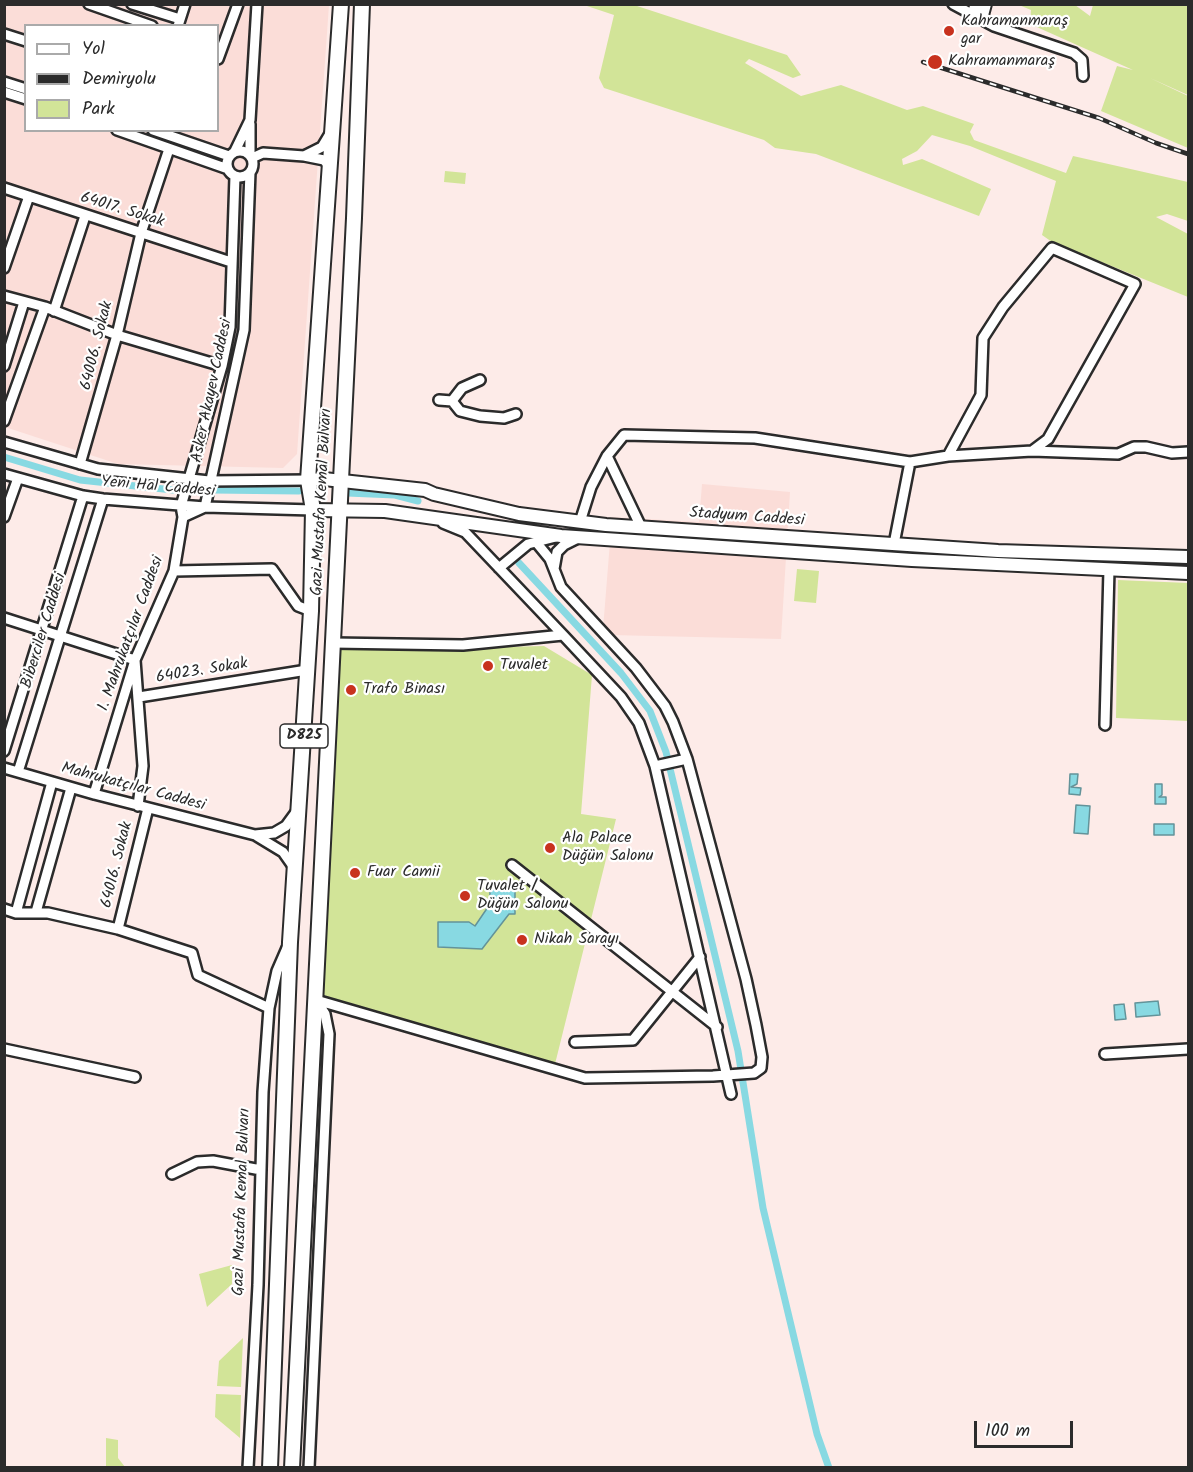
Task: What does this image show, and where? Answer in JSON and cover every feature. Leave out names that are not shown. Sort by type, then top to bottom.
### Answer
[{"type":"highway","name":"Gazi Mustafa Kemal Bulvarı","points":[[270,1467],[290,942],[297,872],[311,610],[313,510],[308,480],[341,4]]},
{"type":"highway","name":"Gazi Mustafa Kemal Bulvarı","points":[[292,1467],[341,481],[362,4]]},
{"type":"main road","points":[[977,13],[985,4]]},
{"type":"main road","name":"Stadyum Caddesi","points":[[308,480],[341,481],[425,490],[519,514],[580,522],[894,544],[1188,558]]},
{"type":"main road","points":[[427,516],[434,494]]},
{"type":"main road","name":"Stadyum Caddesi","points":[[313,510],[385,511],[561,536],[912,560],[1188,573]]},
{"type":"main road","points":[[1112,569],[1123,566],[1124,560],[1120,554]]},
{"type":"street","points":[[89,4],[146,24]]},
{"type":"street","points":[[132,4],[179,22],[185,4]]},
{"type":"street","points":[[219,56],[238,4]]},
{"type":"street","name":"Asker Akayev Caddesi","points":[[205,507],[244,330],[250,172],[253,165],[250,120],[257,4]]},
{"type":"street","points":[[953,4],[1074,52],[1082,60],[1083,76]]},
{"type":"street","points":[[4,34],[24,40]]},
{"type":"street","points":[[4,82],[24,88]]},
{"type":"street","points":[[4,92],[24,98]]},
{"type":"street","name":"Asker Akayev Caddesi","points":[[181,506],[222,366],[230,327],[232,154],[250,120]]},
{"type":"street","points":[[304,156],[322,147],[332,130]]},
{"type":"street","points":[[123,132],[241,177],[250,172]]},
{"type":"street","points":[[158,132],[232,154],[251,156],[263,153],[304,156],[324,160],[330,167]]},
{"type":"street","points":[[187,142],[190,132]]},
{"type":"street","name":"64006. Sokak","points":[[80,464],[117,335],[141,233],[170,149]]},
{"type":"street","name":"64017. Sokak","points":[[4,188],[231,262]]},
{"type":"street","points":[[4,268],[29,196]]},
{"type":"street","points":[[4,421],[85,216]]},
{"type":"street","points":[[948,456],[981,395],[983,338],[1003,307],[1052,248],[1135,284],[1048,439],[1032,451]]},
{"type":"street","points":[[4,296],[49,309],[117,335],[222,366]]},
{"type":"street","points":[[4,366],[24,302]]},
{"type":"street","points":[[452,401],[462,388],[480,380]]},
{"type":"street","points":[[440,400],[452,401],[460,411],[480,416],[504,418],[516,414]]},
{"type":"street","points":[[580,522],[591,488],[608,456],[624,435],[755,438],[910,462],[948,456],[1032,451],[1118,454],[1134,447],[1146,447],[1172,453],[1188,452]]},
{"type":"street","name":"Yeni Hal Caddesi","points":[[4,442],[80,464],[188,479],[209,481],[308,480]]},
{"type":"street","points":[[608,456],[641,527]]},
{"type":"street","points":[[894,544],[910,462]]},
{"type":"street","name":"Yeni Hal Caddesi","points":[[4,474],[83,496],[103,499],[181,506],[313,510]]},
{"type":"street","points":[[4,518],[18,478]]},
{"type":"street","name":"Biberciler Caddesi","points":[[4,751],[83,496]]},
{"type":"street","name":"Biberciler Caddesi","points":[[18,772],[103,499]]},
{"type":"street","name":"1. Mahrukatçılar Caddesi","points":[[94,794],[135,660],[174,571],[183,517],[181,506]]},
{"type":"street","points":[[183,517],[205,507]]},
{"type":"street","points":[[427,516],[465,532],[621,697],[639,723],[655,766],[717,1027],[731,1074],[731,1094]]},
{"type":"street","points":[[499,568],[528,544],[561,536]]},
{"type":"street","points":[[554,572],[557,552],[564,545],[579,537]]},
{"type":"street","points":[[316,1000],[585,1078],[754,1073],[761,1068],[762,1058],[756,1025],[687,759],[674,722],[636,668],[561,587],[550,559],[536,542]]},
{"type":"street","points":[[174,571],[272,569],[298,606],[311,610]]},
{"type":"street","points":[[1105,725],[1112,569]]},
{"type":"street","points":[[4,618],[135,660]]},
{"type":"street","points":[[333,643],[463,645],[563,635]]},
{"type":"street","name":"64023. Sokak","points":[[135,660],[139,697],[308,670]]},
{"type":"street","name":"64016. Sokak","points":[[138,806],[143,766],[139,697]]},
{"type":"street","points":[[655,766],[687,759]]},
{"type":"street","name":"Mahrukatçılar Caddesi","points":[[4,768],[138,806],[255,835],[283,852],[297,872]]},
{"type":"street","points":[[16,913],[52,782]]},
{"type":"street","points":[[36,912],[71,788]]},
{"type":"street","name":"Mahrukatçılar Caddesi","points":[[255,835],[274,833],[286,826],[293,820],[300,803]]},
{"type":"street","name":"64016. Sokak","points":[[118,929],[148,808]]},
{"type":"street","points":[[512,865],[671,993],[717,1027]]},
{"type":"street","points":[[4,909],[16,913],[48,913],[118,929],[192,953],[198,975],[269,1008]]},
{"type":"street","name":"Gazi Mustafa Kemal Bulvarı","points":[[248,1467],[269,1008],[277,971],[290,942]]},
{"type":"street","points":[[575,1042],[633,1040],[700,957]]},
{"type":"street","name":"Gazi Mustafa Kemal Bulvarı","points":[[309,1467],[329,1034],[325,1014],[316,1000]]},
{"type":"street","points":[[4,1048],[135,1077]]},
{"type":"street","points":[[1105,1053],[1188,1049]]},
{"type":"street","points":[[172,1174],[197,1162],[213,1161],[261,1170]]},
{"type":"shaded area","points":[[5,5],[329,5],[297,454],[283,468],[118,464],[5,427]]},
{"type":"shaded area","points":[[702,484],[790,492],[781,639],[610,635],[603,629],[612,517],[699,522]]},
{"type":"green space","points":[[584,5],[634,5],[787,55],[801,75],[793,78],[749,59],[745,63],[801,96],[841,85],[907,110],[923,106],[974,124],[970,132],[974,140],[1066,173],[1073,156],[1188,182],[1188,221],[1167,214],[1156,217],[1188,234],[1188,297],[1052,242],[1042,235],[1056,181],[970,146],[932,135],[917,151],[902,159],[903,165],[922,159],[991,189],[979,216],[816,154],[775,148],[764,140],[604,88],[599,78],[614,15]]},
{"type":"green space","points":[[1019,5],[1075,5],[1090,16],[1093,5],[1188,5],[1188,95],[1150,78],[1188,96],[1188,148],[1101,111],[1117,66],[1133,70],[1030,24],[1031,10]]},
{"type":"green space","points":[[445,171],[466,173],[465,184],[444,182]]},
{"type":"green space","points":[[797,569],[819,571],[816,603],[794,601]]},
{"type":"green space","points":[[1118,580],[1188,583],[1188,721],[1116,718]]},
{"type":"green space","points":[[333,643],[464,648],[544,646],[592,675],[581,814],[616,819],[555,1064],[332,1001],[319,991]]},
{"type":"green space","points":[[232,1265],[232,1284],[207,1307],[199,1274]]},
{"type":"green space","points":[[243,1338],[241,1387],[217,1386],[219,1361]]},
{"type":"green space","points":[[216,1394],[241,1395],[240,1438],[215,1417]]},
{"type":"green space","points":[[106,1438],[118,1440],[118,1458],[125,1467],[106,1467]]},
{"type":"water","points":[[1070,774],[1078,774],[1077,784],[1071,787],[1081,788],[1080,795],[1069,794]]},
{"type":"water","points":[[1155,784],[1162,784],[1162,795],[1159,797],[1166,797],[1166,804],[1155,804]]},
{"type":"water","points":[[1076,805],[1090,806],[1088,834],[1074,833]]},
{"type":"water","points":[[1154,824],[1174,824],[1174,835],[1154,835]]},
{"type":"water","points":[[490,888],[515,889],[515,914],[509,914],[482,949],[438,947],[438,922],[469,922],[475,926],[490,904]]},
{"type":"water","points":[[1158,1001],[1160,1015],[1136,1017],[1135,1003]]},
{"type":"water","points":[[1124,1004],[1126,1019],[1115,1020],[1114,1005]]},
{"type":"waterway","points":[[4,457],[80,480],[173,490]]},
{"type":"waterway","points":[[212,490],[299,491]]},
{"type":"waterway","points":[[347,493],[395,495],[418,501]]},
{"type":"waterway","points":[[519,563],[621,673],[650,711],[666,752],[738,1051],[763,1208],[817,1434],[829,1468]]},
{"type":"railway","points":[[923,62],[1099,118],[1156,143],[1188,154]]},
{"type":"place","name":"Kahramanmaraş gar","points":[[949,31]]},
{"type":"place","name":"Kahramanmaraş","points":[[935,62]]},
{"type":"place","name":"Tuvalet","points":[[488,666]]},
{"type":"place","name":"Trafo Binası","points":[[351,690]]},
{"type":"place","name":"Ala Palace Düğün Salonu","points":[[550,848]]},
{"type":"place","name":"Fuar Camii","points":[[355,873]]},
{"type":"place","name":"Tuvalet / Düğün Salonu","points":[[465,896]]},
{"type":"place","name":"Nikah Sarayı","points":[[522,940]]}]
